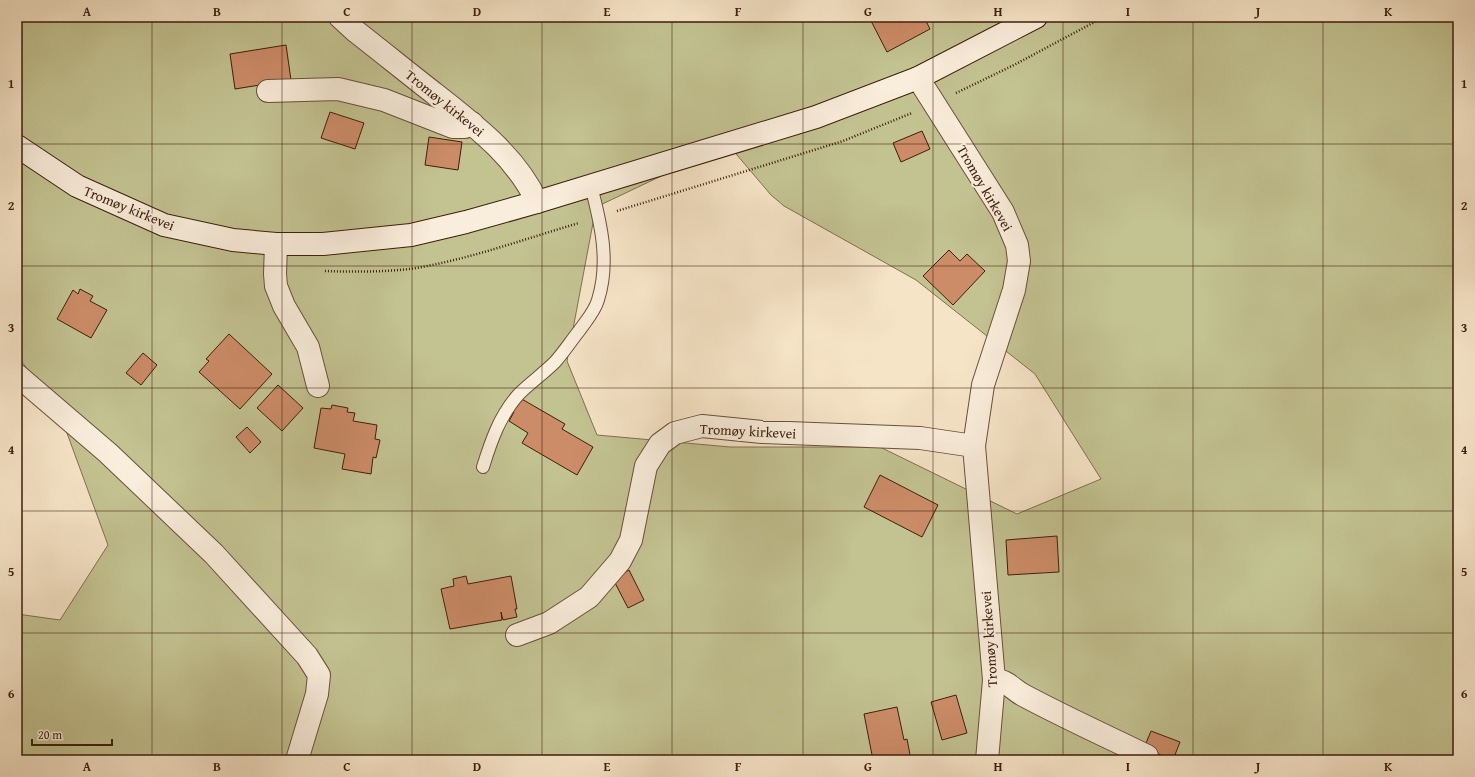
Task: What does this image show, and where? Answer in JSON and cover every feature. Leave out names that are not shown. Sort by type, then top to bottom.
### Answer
[{"type":"street","name":"Tromøy kirkevei","points":[[340,17],[354,30],[472,124],[504,153],[531,190],[537,202]]},
{"type":"street","name":"Tromøy kirkevei","points":[[17,146],[77,186],[164,225],[233,240],[276,244],[323,244],[411,235],[466,222],[537,202],[816,118],[918,78],[1036,17]]},
{"type":"street","name":"Tromøy kirkevei","points":[[918,78],[1003,212],[1017,245],[1018,261],[1014,290],[983,385],[974,446],[994,680],[987,760]]},
{"type":"street","points":[[268,91],[338,89],[384,100],[453,127],[465,127],[472,124]]},
{"type":"street","points":[[276,244],[276,286],[284,306],[308,347],[318,386]]},
{"type":"street","points":[[17,375],[108,453],[214,554],[307,656],[319,675],[317,694],[297,760]]},
{"type":"street","name":"Tromøy kirkevei","points":[[517,634],[549,623],[588,597],[620,561],[631,540],[646,466],[660,444],[675,433],[702,426],[762,432],[920,438],[974,446]]},
{"type":"street","points":[[994,680],[1002,680],[1016,691],[1063,716],[1148,756]]},
{"type":"lane","points":[[483,467],[499,422],[509,407],[519,394],[556,361],[589,317],[598,301],[602,284],[604,255],[599,217],[591,186]]},
{"type":"shaded area","points":[[17,17],[1458,17],[1458,760],[17,760],[17,614],[60,620],[108,545],[60,414],[17,355]],"holes":[[[731,148],[771,195],[784,206],[916,280],[1035,374],[1101,479],[1017,514],[880,447],[730,447],[597,435],[567,361],[596,207],[714,151]]]},
{"type":"building","points":[[869,17],[924,17],[930,29],[887,52]]},
{"type":"building","points":[[286,45],[291,80],[235,89],[230,54]]},
{"type":"building","points":[[330,112],[364,123],[355,149],[321,138]]},
{"type":"building","points":[[922,131],[930,149],[901,162],[893,143]]},
{"type":"building","points":[[429,137],[462,142],[458,170],[425,165]]},
{"type":"building","points":[[949,250],[960,261],[967,254],[985,271],[953,305],[923,276]]},
{"type":"building","points":[[80,289],[93,296],[90,301],[107,310],[91,338],[57,319],[73,290],[78,294]]},
{"type":"building","points":[[229,334],[272,374],[240,409],[199,372],[209,361],[206,359]]},
{"type":"building","points":[[143,353],[157,365],[141,385],[126,373]]},
{"type":"building","points":[[278,385],[303,408],[282,431],[257,408]]},
{"type":"building","points":[[520,398],[565,424],[562,429],[593,447],[577,475],[522,443],[528,433],[509,421]]},
{"type":"building","points":[[332,405],[348,408],[347,412],[355,413],[353,421],[377,425],[375,439],[380,440],[376,458],[373,457],[371,474],[342,469],[345,454],[314,448],[321,408],[331,409]]},
{"type":"building","points":[[247,427],[261,442],[250,453],[236,437]]},
{"type":"building","points":[[880,475],[938,505],[922,537],[864,507]]},
{"type":"building","points":[[1057,536],[1059,572],[1008,575],[1006,540]]},
{"type":"building","points":[[629,570],[644,600],[628,608],[613,579]]},
{"type":"building","points":[[466,576],[468,584],[511,576],[517,617],[503,620],[501,612],[502,620],[450,629],[441,589],[454,586],[453,579]]},
{"type":"building","points":[[956,695],[967,733],[942,740],[931,702]]},
{"type":"building","points":[[897,707],[904,740],[907,739],[911,760],[873,760],[864,714]]},
{"type":"building","points":[[1151,731],[1180,742],[1173,760],[1144,748]]}]
